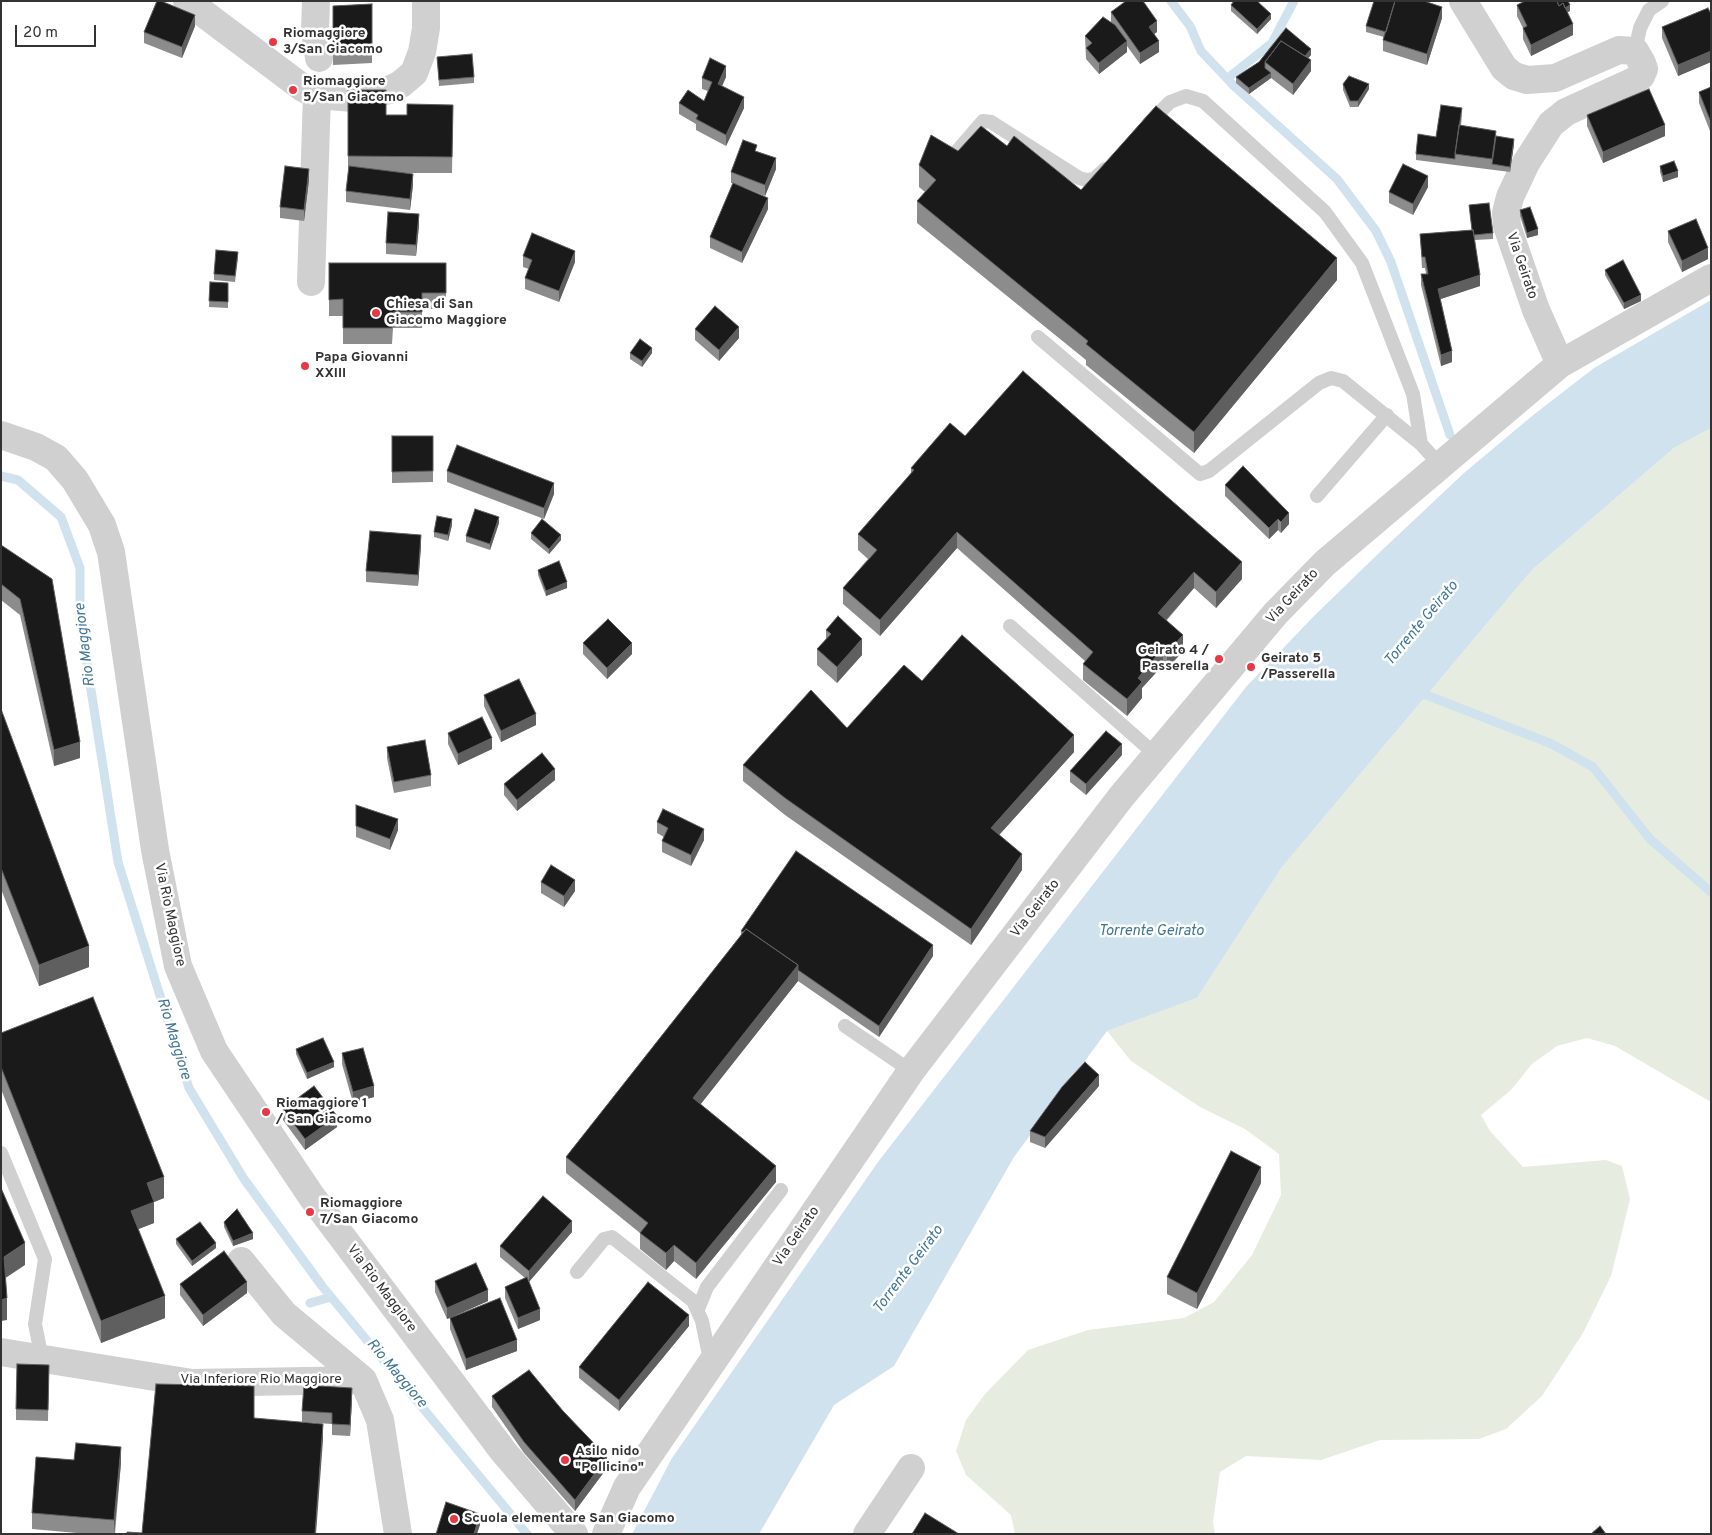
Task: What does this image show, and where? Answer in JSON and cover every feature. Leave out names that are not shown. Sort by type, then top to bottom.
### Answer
[{"type":"street","points":[[187,1],[303,88],[317,95],[341,98],[364,97],[389,90],[407,80],[418,66],[422,52],[426,28],[426,1]]},
{"type":"street","points":[[316,1],[315,31],[319,58]]},
{"type":"street","points":[[1463,1],[1504,68],[1514,76],[1527,80],[1542,81],[1555,78],[1619,50],[1635,51]]},
{"type":"street","name":"Via Geirato","points":[[1560,364],[1536,310],[1507,226],[1506,213],[1510,197],[1526,163],[1551,124],[1566,112],[1624,87],[1641,76],[1644,69],[1635,51]]},
{"type":"street","points":[[311,282],[317,95]]},
{"type":"street","name":"Via Geirato","points":[[606,1534],[627,1487],[714,1357],[912,1071],[1121,797],[1276,613],[1318,570],[1560,364],[1711,278]]},
{"type":"street","name":"Via Rio Maggiore","points":[[1,436],[36,446],[56,458],[75,480],[102,525],[111,552],[155,850],[178,966],[214,1051],[318,1205],[503,1451],[574,1534]]},
{"type":"street","name":"Via Inferiore Rio Maggiore","points":[[241,1260],[284,1314],[363,1380],[380,1420],[398,1534]]},
{"type":"street","name":"Via Inferiore Rio Maggiore","points":[[1,1352],[192,1383],[363,1380]]},
{"type":"street","points":[[867,1534],[911,1468]]},
{"type":"lane","points":[[1635,51],[1640,28],[1649,10],[1662,1]]},
{"type":"lane","points":[[1142,130],[1170,102],[1186,96],[1203,101],[1324,212],[1362,263],[1413,394],[1420,444]]},
{"type":"lane","points":[[945,180],[945,165],[983,121],[991,122],[1079,178],[1094,179],[1115,158]]},
{"type":"lane","points":[[1038,337],[1200,474],[1209,471],[1318,383],[1331,378],[1343,381],[1387,415],[1420,444],[1440,465]]},
{"type":"lane","points":[[1317,496],[1387,415]]},
{"type":"lane","points":[[1010,626],[1156,755]]},
{"type":"lane","points":[[845,1026],[912,1071]]},
{"type":"lane","points":[[1,1153],[45,1259],[35,1324],[42,1358]]},
{"type":"lane","points":[[698,1309],[707,1287],[781,1190]]},
{"type":"lane","points":[[577,1272],[604,1239],[612,1237],[692,1301],[698,1309],[708,1350],[714,1357]]},
{"type":"shaded area","points":[[1711,428],[1711,1102],[1615,1046],[1587,1038],[1557,1046],[1532,1064],[1511,1090],[1481,1115],[1490,1131],[1523,1167],[1606,1160],[1622,1166],[1630,1199],[1611,1276],[1583,1333],[1542,1396],[1506,1429],[1479,1439],[1380,1440],[1321,1460],[1246,1456],[1220,1472],[1213,1522],[1215,1534],[1015,1534],[1011,1515],[966,1475],[956,1451],[966,1420],[985,1394],[1028,1350],[1088,1330],[1184,1318],[1214,1302],[1252,1255],[1281,1195],[1279,1154],[1245,1129],[1200,1107],[1131,1061],[1107,1031],[1197,998],[1282,867],[1532,570],[1674,448]]},
{"type":"water","name":"Torrente Geirato","points":[[1711,300],[1711,428],[1674,448],[1532,570],[1282,867],[1197,998],[1107,1031],[1014,1157],[894,1366],[834,1405],[759,1534],[632,1534],[672,1458],[878,1162],[1246,687],[1314,616],[1380,552],[1464,473],[1532,416],[1594,368]]},
{"type":"building","points":[[157,1],[195,15],[182,47],[144,32]]},
{"type":"building","points":[[1126,1],[1143,1],[1157,21],[1149,27],[1159,41],[1140,53],[1111,12]]},
{"type":"building","points":[[1234,1],[1257,1],[1271,14],[1257,29],[1231,5]]},
{"type":"building","points":[[1374,1],[1395,1],[1386,32],[1366,26]]},
{"type":"building","points":[[1395,1],[1424,1],[1442,7],[1427,54],[1383,40]]},
{"type":"building","points":[[1525,1],[1557,1],[1559,6],[1563,3],[1573,24],[1531,45],[1523,28],[1527,26],[1517,5]]},
{"type":"building","points":[[1557,1],[1568,1],[1570,5],[1565,8],[1563,3],[1559,6]]},
{"type":"building","points":[[372,4],[372,52],[333,54],[333,6]]},
{"type":"building","points":[[1708,8],[1711,14],[1711,51],[1678,65],[1662,27]]},
{"type":"building","points":[[1103,17],[1115,25],[1127,41],[1099,63],[1086,48],[1092,43],[1085,36]]},
{"type":"building","points":[[1286,28],[1311,49],[1305,56],[1281,41],[1265,62],[1265,68],[1271,73],[1249,88],[1236,77],[1259,62]]},
{"type":"building","points":[[1281,41],[1311,60],[1293,84],[1265,62]]},
{"type":"building","points":[[472,54],[474,77],[439,80],[437,57]]},
{"type":"building","points":[[710,58],[726,66],[718,84],[744,97],[726,135],[696,119],[698,115],[679,103],[688,90],[704,101],[712,82],[702,78]]},
{"type":"building","points":[[1349,76],[1369,84],[1358,101],[1350,101],[1343,84]]},
{"type":"building","points":[[1711,87],[1711,120],[1710,120],[1699,92]]},
{"type":"building","points":[[1649,89],[1665,125],[1603,152],[1587,115]]},
{"type":"building","points":[[348,90],[386,90],[386,115],[407,115],[407,104],[453,105],[452,157],[348,156]]},
{"type":"building","points":[[1441,105],[1462,108],[1455,159],[1416,154],[1418,134],[1436,137]]},
{"type":"building","points":[[1156,106],[1337,258],[1194,432],[1086,344],[1088,341],[917,201],[936,180],[919,165],[931,135],[958,151],[981,126],[1007,146],[1014,136],[1081,190]]},
{"type":"building","points":[[1459,125],[1496,131],[1492,159],[1455,154]]},
{"type":"building","points":[[1496,136],[1514,139],[1510,167],[1492,164]]},
{"type":"building","points":[[743,140],[757,145],[755,151],[776,158],[765,185],[731,172]]},
{"type":"building","points":[[1674,161],[1678,171],[1663,176],[1660,166]]},
{"type":"building","points":[[1403,164],[1428,176],[1413,204],[1389,192]]},
{"type":"building","points":[[285,166],[309,169],[304,210],[280,207]]},
{"type":"building","points":[[349,166],[413,174],[410,199],[346,191]]},
{"type":"building","points":[[733,183],[768,198],[742,252],[710,237]]},
{"type":"building","points":[[1489,203],[1493,233],[1474,235],[1469,205]]},
{"type":"building","points":[[1530,207],[1538,229],[1527,233],[1520,210]]},
{"type":"building","points":[[388,212],[419,214],[416,245],[386,243]]},
{"type":"building","points":[[1696,219],[1708,248],[1682,261],[1668,231]]},
{"type":"building","points":[[1473,230],[1480,275],[1438,289],[1452,351],[1441,355],[1421,274],[1428,274],[1425,257],[1422,257],[1420,234]]},
{"type":"building","points":[[532,233],[575,251],[559,291],[525,278],[532,260],[523,256]]},
{"type":"building","points":[[216,250],[238,252],[235,276],[214,274]]},
{"type":"building","points":[[1623,260],[1641,295],[1624,303],[1605,270]]},
{"type":"building","name":"Chiesa di San Giacomo Maggiore","points":[[329,263],[446,263],[446,293],[422,293],[422,312],[393,312],[392,328],[343,328],[343,299],[329,300]]},
{"type":"building","points":[[210,282],[228,283],[228,302],[209,301]]},
{"type":"building","points":[[715,306],[739,327],[719,350],[695,329]]},
{"type":"building","points":[[640,339],[652,348],[642,361],[630,353]]},
{"type":"building","points":[[1023,371],[1242,562],[1216,592],[1194,572],[1158,613],[1183,635],[1167,653],[1163,648],[1138,678],[1142,682],[1127,699],[1083,664],[1093,652],[957,532],[880,620],[843,588],[877,550],[858,534],[914,470],[911,468],[950,423],[965,436]]},
{"type":"building","points":[[392,436],[433,436],[433,471],[392,472]]},
{"type":"building","points":[[457,445],[554,483],[544,508],[447,471]]},
{"type":"building","points":[[1243,466],[1289,513],[1281,522],[1278,519],[1269,528],[1225,485]]},
{"type":"building","points":[[475,509],[499,517],[490,544],[466,536]]},
{"type":"building","points":[[437,516],[452,519],[448,535],[434,532]]},
{"type":"building","points":[[542,519],[561,535],[549,549],[531,533]]},
{"type":"building","points":[[370,531],[421,535],[418,575],[366,571]]},
{"type":"building","points":[[1,545],[52,579],[80,742],[54,750],[20,599],[1,584]]},
{"type":"building","points":[[559,561],[567,582],[546,591],[538,570]]},
{"type":"building","points":[[838,616],[862,639],[837,667],[817,649],[831,634],[826,630]]},
{"type":"building","points":[[608,619],[632,643],[607,668],[583,643]]},
{"type":"building","points":[[962,635],[1074,735],[991,828],[1022,854],[971,929],[785,798],[743,765],[811,690],[847,728],[904,665],[922,681]]},
{"type":"building","points":[[519,679],[536,714],[501,731],[484,695]]},
{"type":"building","points":[[1,709],[89,946],[39,965],[1,868]]},
{"type":"building","points":[[482,717],[492,738],[458,754],[448,733]]},
{"type":"building","points":[[1106,731],[1122,744],[1086,784],[1070,771]]},
{"type":"building","points":[[425,740],[431,775],[394,782],[387,747]]},
{"type":"building","points":[[542,753],[555,769],[517,800],[504,784]]},
{"type":"building","points":[[356,805],[398,819],[390,839],[356,826]]},
{"type":"building","points":[[663,809],[704,829],[691,855],[662,841],[668,828],[657,822]]},
{"type":"building","points":[[796,851],[933,945],[879,1026],[798,970],[798,965],[746,929],[743,932],[741,931]]},
{"type":"building","points":[[551,865],[575,880],[564,896],[541,882]]},
{"type":"building","points":[[746,929],[798,965],[693,1098],[776,1166],[696,1263],[674,1245],[666,1253],[640,1233],[648,1223],[566,1157]]},
{"type":"building","points":[[93,997],[164,1177],[147,1183],[154,1202],[131,1211],[165,1296],[101,1321],[1,1067],[1,1033]]},
{"type":"building","points":[[323,1038],[334,1062],[307,1073],[296,1049]]},
{"type":"building","points":[[363,1048],[374,1086],[353,1092],[342,1053]]},
{"type":"building","points":[[1085,1062],[1099,1075],[1045,1137],[1030,1131],[1062,1087]]},
{"type":"building","points":[[314,1086],[337,1116],[305,1139],[283,1109]]},
{"type":"building","points":[[1231,1151],[1261,1167],[1197,1293],[1167,1277]]},
{"type":"building","points":[[1,1188],[25,1243],[4,1257],[7,1298],[1,1300]]},
{"type":"building","points":[[543,1196],[572,1221],[529,1271],[500,1246]]},
{"type":"building","points":[[237,1209],[253,1233],[233,1241],[224,1222]]},
{"type":"building","points":[[200,1222],[216,1243],[192,1261],[176,1239]]},
{"type":"building","points":[[224,1251],[247,1282],[203,1315],[180,1284]]},
{"type":"building","points":[[476,1263],[488,1290],[447,1308],[435,1281]]},
{"type":"building","points":[[527,1277],[540,1309],[518,1318],[505,1287]]},
{"type":"building","points":[[648,1282],[689,1315],[619,1400],[579,1367]]},
{"type":"building","points":[[500,1298],[517,1340],[466,1359],[450,1318]]},
{"type":"building","points":[[17,1364],[49,1365],[48,1410],[16,1409]]},
{"type":"building","points":[[529,1370],[563,1411],[607,1457],[575,1500],[524,1442],[492,1396]]},
{"type":"building","points":[[156,1384],[254,1386],[254,1418],[323,1424],[315,1534],[127,1534],[127,1532],[142,1533]]},
{"type":"building","points":[[304,1385],[352,1388],[350,1425],[332,1424],[332,1413],[302,1411]]},
{"type":"building","points":[[76,1443],[121,1447],[114,1520],[32,1513],[36,1457],[74,1460]]},
{"type":"building","points":[[446,1502],[480,1514],[474,1534],[436,1534]]},
{"type":"building","points":[[925,1513],[959,1534],[912,1534]]},
{"type":"building","points":[[1600,1526],[1606,1534],[1591,1534]]},
{"type":"waterway","points":[[1171,1],[1190,26],[1201,51],[1234,86],[1337,179],[1376,231],[1391,262],[1450,435]]},
{"type":"waterway","points":[[1228,78],[1272,43],[1294,1]]},
{"type":"waterway","name":"Rio Maggiore","points":[[1,476],[18,480],[61,517],[80,568],[80,620],[118,862],[189,1088],[244,1179],[322,1286],[527,1534]]},
{"type":"waterway","points":[[1416,691],[1552,744],[1593,767],[1650,839],[1711,892]]},
{"type":"waterway","points":[[310,1303],[331,1297]]},
{"type":"place","name":"Riomaggiore 3/San Giacomo","points":[[273,42]]},
{"type":"place","name":"Riomaggiore 5/San Giacomo","points":[[293,90]]},
{"type":"place","name":"Chiesa di San Giacomo Maggiore","points":[[376,313]]},
{"type":"place","name":"Papa Giovanni XXIII","points":[[305,366]]},
{"type":"place","name":"Geirato 4 / Passerella","points":[[1219,659]]},
{"type":"place","name":"Geirato 5 /Passerella","points":[[1251,667]]},
{"type":"place","name":"Riomaggiore 1 / San Giacomo","points":[[266,1112]]},
{"type":"place","name":"Riomaggiore 7/San Giacomo","points":[[310,1212]]},
{"type":"place","name":"Asilo nido \"Pollicino\"","points":[[565,1460]]},
{"type":"place","name":"Scuola elementare San Giacomo","points":[[454,1519]]}]
